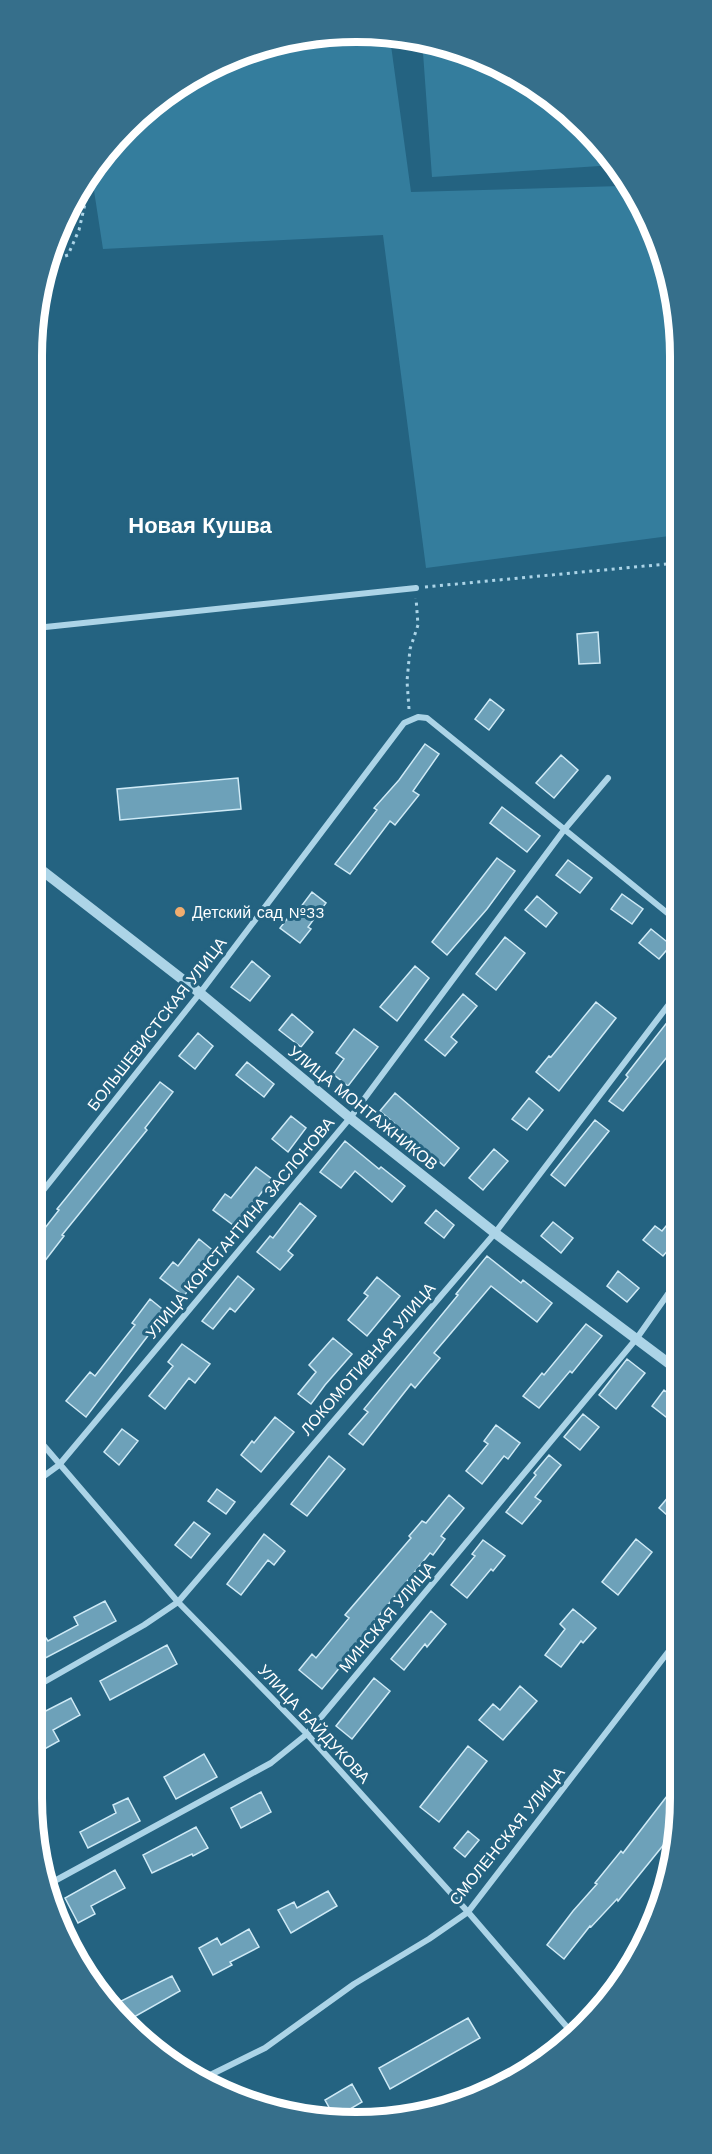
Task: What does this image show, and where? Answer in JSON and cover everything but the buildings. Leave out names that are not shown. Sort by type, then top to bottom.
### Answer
[{"type":"street","points":[[42,626],[416,588]]},
{"type":"street","points":[[409,720],[427,718],[670,915]]},
{"type":"street","name":"БОЛЬШЕВИСТСКАЯ УЛИЦА","points":[[42,1192],[200,993],[404,723],[409,720]]},
{"type":"street","name":"УЛИЦА КОНСТАНТИНА ЗАСЛОНОВА","points":[[42,1477],[59,1465],[350,1118],[564,830],[608,778]]},
{"type":"street","name":"УЛИЦА МОНТАЖНИКОВ","points":[[42,871],[200,993],[350,1118],[495,1233],[670,1364]]},
{"type":"street","name":"ЛОКОМОТИВНАЯ УЛИЦА","points":[[42,1683],[144,1625],[178,1602],[495,1233],[670,1003]]},
{"type":"street","name":"МИНСКАЯ УЛИЦА","points":[[54,1881],[271,1762],[307,1734],[637,1338],[670,1291]]},
{"type":"street","name":"УЛИЦА БАЙДУКОВА","points":[[42,1444],[178,1602],[307,1734],[468,1912],[569,2029]]},
{"type":"street","name":"СМОЛЕНСКАЯ УЛИЦА","points":[[209,2076],[265,2048],[354,1984],[429,1939],[468,1912],[670,1649]]},
{"type":"path","points":[[58,259],[68,255],[79,230],[87,194]]},
{"type":"path","points":[[409,720],[407,681],[410,649],[418,625],[416,588],[670,564]]},
{"type":"shaded area","points":[[335,43],[391,44],[411,192],[620,186],[628,199],[653,255],[667,315],[670,356],[670,536],[426,568],[383,235],[103,249],[93,185],[120,149],[165,107],[217,74],[275,53]]},
{"type":"shaded area","points":[[423,49],[476,66],[513,84],[563,120],[605,166],[432,177]]},
{"type":"place","name":"Детский сад №33","points":[[180,912]]},
{"type":"district","name":"Новая Кушва","points":[[200,525]]}]
